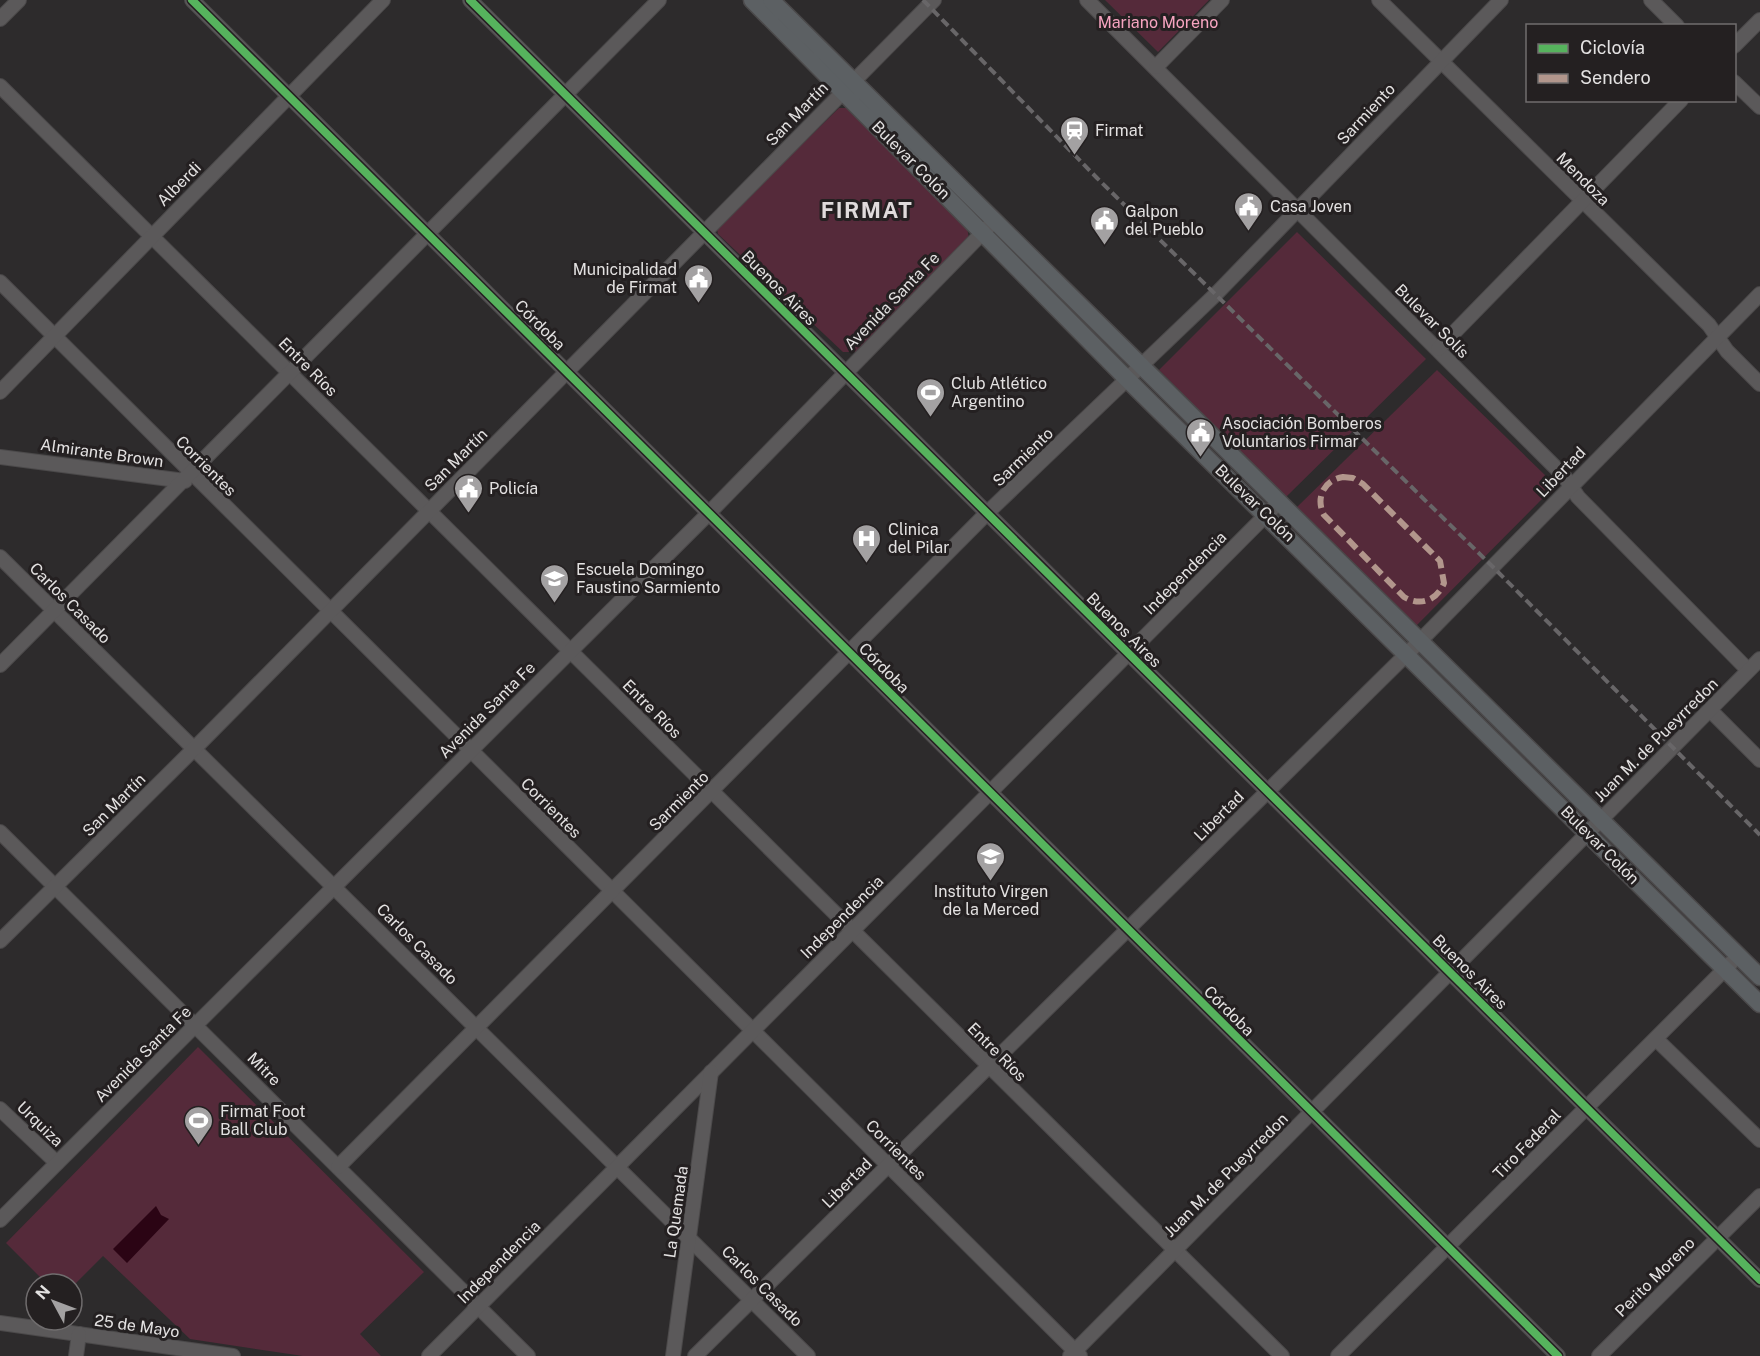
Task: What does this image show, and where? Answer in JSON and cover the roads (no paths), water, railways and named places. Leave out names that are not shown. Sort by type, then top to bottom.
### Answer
[{"type":"main road","name":"Bulevar Colón","points":[[752,0],[848,86]]},
{"type":"main road","name":"Bulevar Colón","points":[[771,0],[848,86],[988,227],[1128,380],[1760,1004]]},
{"type":"main road","name":"Bulevar Colón","points":[[988,227],[1142,367],[1760,976]]},
{"type":"street","points":[[0,19],[19,0]]},
{"type":"street","name":"Córdoba","points":[[192,0],[1558,1356]]},
{"type":"street","name":"Alberdi","points":[[0,392],[383,0]]},
{"type":"street","name":"Buenos Aires","points":[[470,0],[1760,1280]]},
{"type":"street","points":[[0,665],[184,476],[659,0]]},
{"type":"street","name":"San Martín","points":[[0,941],[330,612],[934,0]]},
{"type":"street","name":"Bulevar Solís","points":[[1087,0],[1564,476],[1570,486],[1748,670]]},
{"type":"street","points":[[1156,67],[1222,0]]},
{"type":"street","name":"Mendoza","points":[[1379,0],[1709,325],[1717,338],[1760,384]]},
{"type":"street","name":"Sarmiento","points":[[338,1167],[987,513],[1142,367],[1298,211],[1440,60],[1501,0]]},
{"type":"street","points":[[1651,0],[1675,24]]},
{"type":"street","points":[[1736,44],[1760,20]]},
{"type":"street","points":[[1736,84],[1760,107]]},
{"type":"street","name":"Entre Ríos","points":[[0,86],[1282,1356]]},
{"type":"street","points":[[1438,349],[1679,102]]},
{"type":"street","name":"Avenida Santa Fe","points":[[0,1220],[709,513],[988,227]]},
{"type":"street","name":"Corrientes","points":[[0,282],[54,336],[184,476]]},
{"type":"street","name":"Libertad","points":[[695,1356],[1420,641],[1760,294]]},
{"type":"street","name":"Almirante Brown","points":[[0,457],[184,476],[200,483]]},
{"type":"street","name":"Corrientes","points":[[200,483],[1075,1354]]},
{"type":"street","name":"Independencia","points":[[429,1356],[1279,502]]},
{"type":"street","name":"Carlos Casado","points":[[0,556],[808,1356]]},
{"type":"street","name":"Juan M. de Pueyrredon","points":[[1075,1354],[1760,659]]},
{"type":"street","points":[[1710,710],[1760,760]]},
{"type":"street","name":"Mitre","points":[[0,832],[56,885],[528,1356]]},
{"type":"street","name":"Tiro Federal","points":[[1338,1356],[1449,1248],[1739,956]]},
{"type":"street","points":[[1656,1039],[1760,1140]]},
{"type":"street","name":"La Quemada","points":[[673,1356],[711,1072]]},
{"type":"street","name":"Urquiza","points":[[0,1109],[57,1163]]},
{"type":"street","name":"Perito Moreno","points":[[1599,1356],[1760,1196]]},
{"type":"street","name":"25 de Mayo","points":[[0,1323],[226,1356]]},
{"type":"street","points":[[76,1356],[79,1334]]},
{"type":"railway","points":[[923,0],[1097,178],[1493,567],[1760,835]]},
{"type":"place","name":"Firmat","points":[[1074,156]]},
{"type":"place","name":"Casa Joven","points":[[1249,232]]},
{"type":"place","name":"Galpon del Pueblo","points":[[1104,246]]},
{"type":"place","name":"Municipalidad de Firmat","points":[[698,304]]},
{"type":"place","name":"Club Atlético Argentino","points":[[930,418]]},
{"type":"place","name":"Asociación Bomberos Voluntarios Firmar","points":[[1201,458]]},
{"type":"place","name":"Policía","points":[[468,514]]},
{"type":"place","name":"Clinica del Pilar","points":[[867,564]]},
{"type":"place","name":"Escuela Domingo Faustino Sarmiento","points":[[555,604]]},
{"type":"place","name":"Instituto Virgen de la Merced","points":[[991,882]]},
{"type":"place","name":"Firmat Foot Ball Club","points":[[199,1146]]},
{"type":"district","name":"FIRMAT","points":[[867,210]]},
{"type":"park label","name":"Mariano Moreno","points":[[1158,22]]}]
